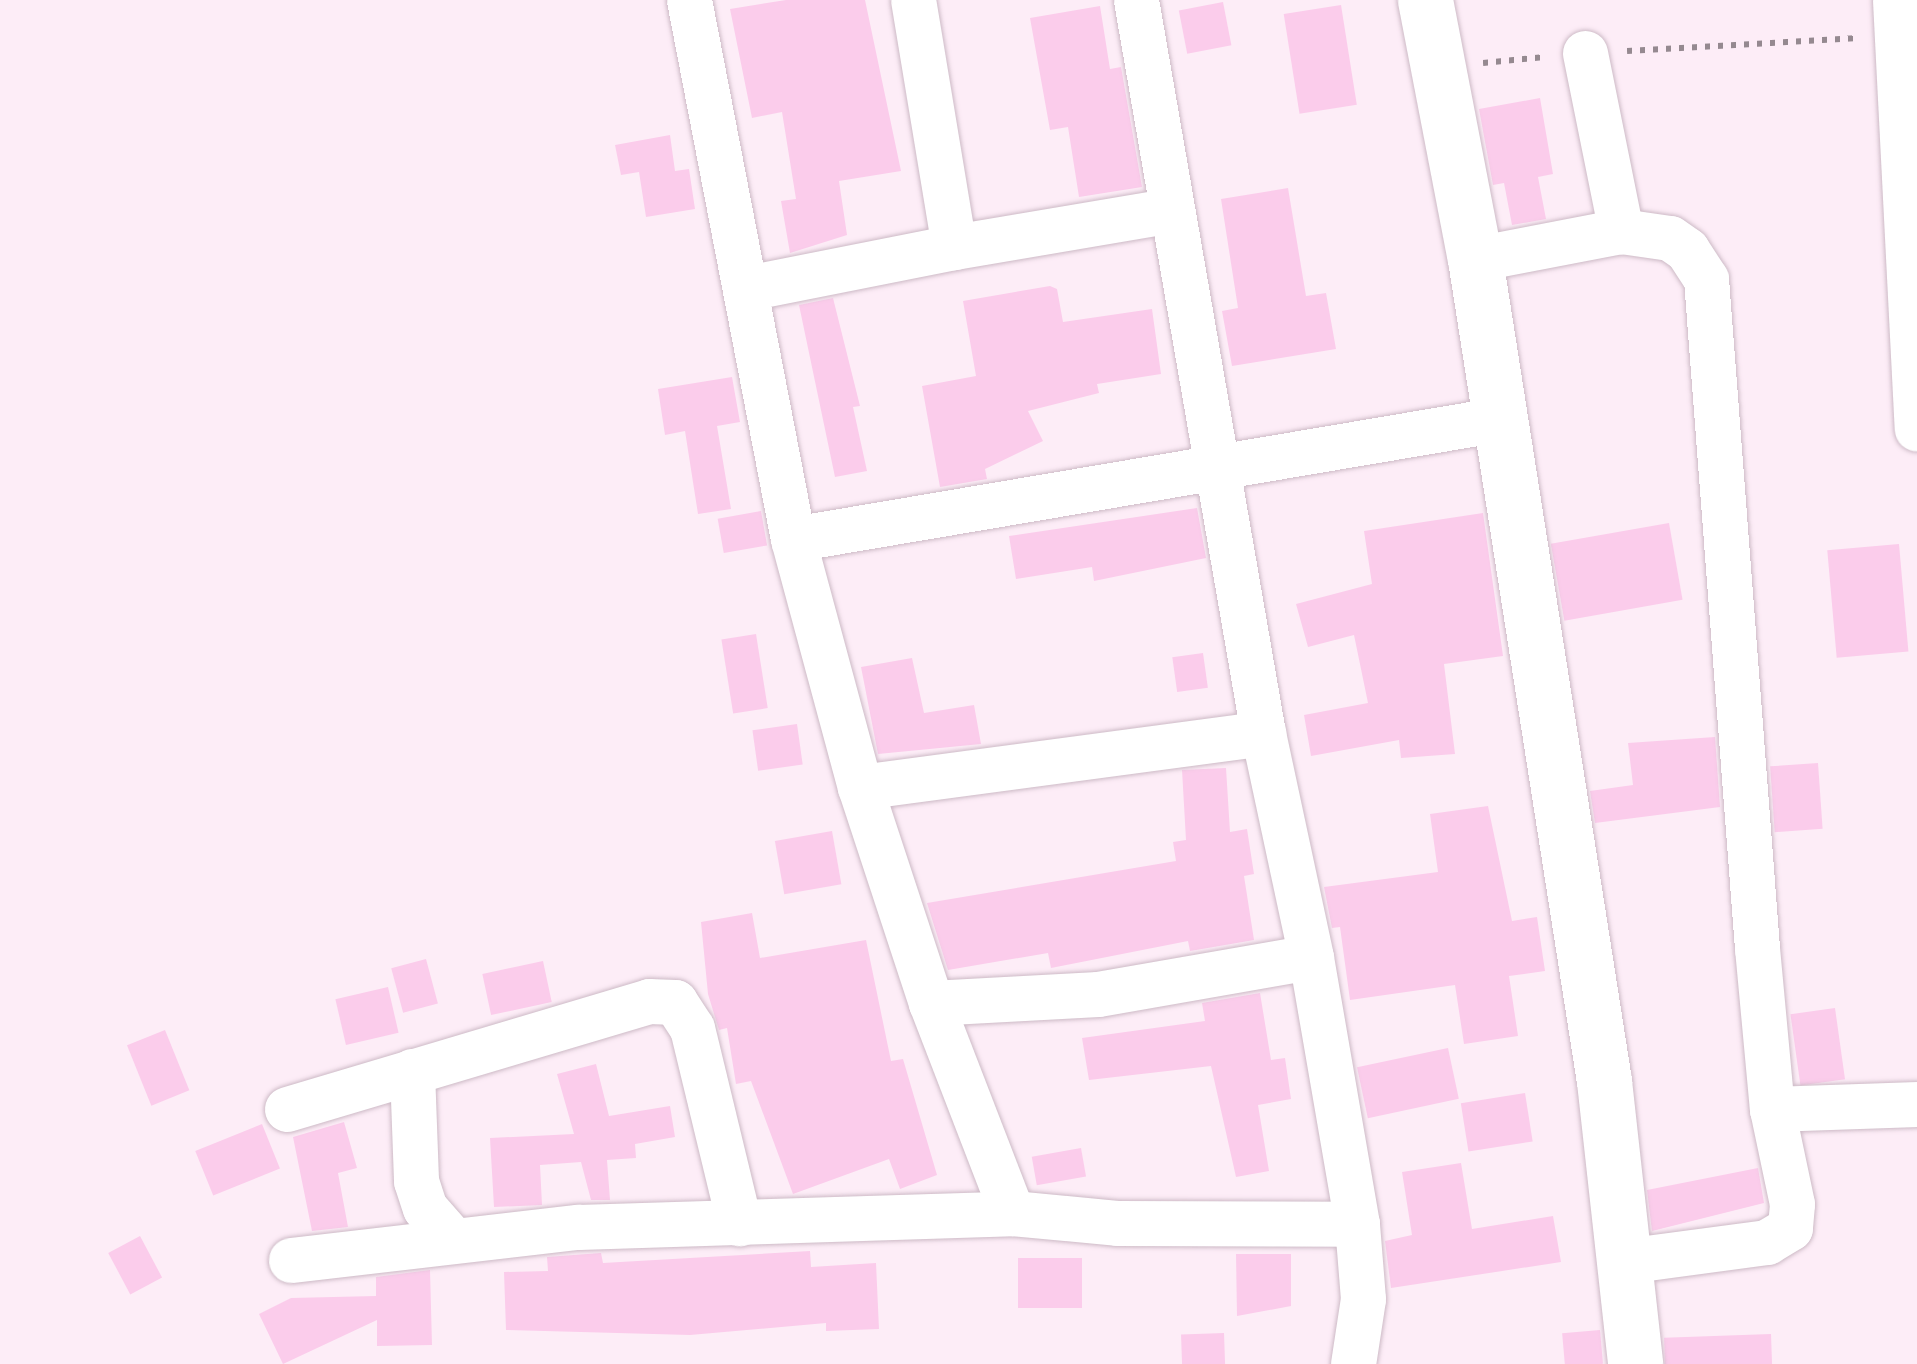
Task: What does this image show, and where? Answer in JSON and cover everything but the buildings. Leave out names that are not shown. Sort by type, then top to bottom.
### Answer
[{"type":"street","points":[[689,0],[793,539],[860,787],[931,1003],[1012,1214]]},
{"type":"street","points":[[914,0],[954,247]]},
{"type":"street","points":[[1136,0],[1263,733],[1311,957],[1356,1224],[1363,1298],[1353,1364]]},
{"type":"street","points":[[1425,0],[1475,259],[1604,1081],[1635,1364]]},
{"type":"street","points":[[1894,18],[1912,259],[1917,428]]},
{"type":"street","points":[[1585,53],[1621,231]]},
{"type":"street","points":[[747,288],[1172,210]]},
{"type":"street","points":[[1475,259],[1621,231],[1670,238],[1688,250],[1706,279],[1772,1109],[1788,1168],[1790,1228],[1767,1242],[1624,1261]]},
{"type":"street","points":[[793,539],[1500,419]]},
{"type":"street","points":[[860,787],[1263,733]]},
{"type":"street","points":[[931,1003],[1098,994],[1311,957]]},
{"type":"street","points":[[287,1109],[649,1001],[675,1002],[692,1028],[739,1223]]},
{"type":"street","points":[[412,1072],[416,1181],[426,1208],[452,1239]]},
{"type":"street","points":[[1772,1109],[1917,1104]]},
{"type":"street","points":[[291,1260],[578,1227],[1012,1214],[1117,1224],[1356,1224]]},
{"type":"path","points":[[1437,68],[1894,18]]}]
